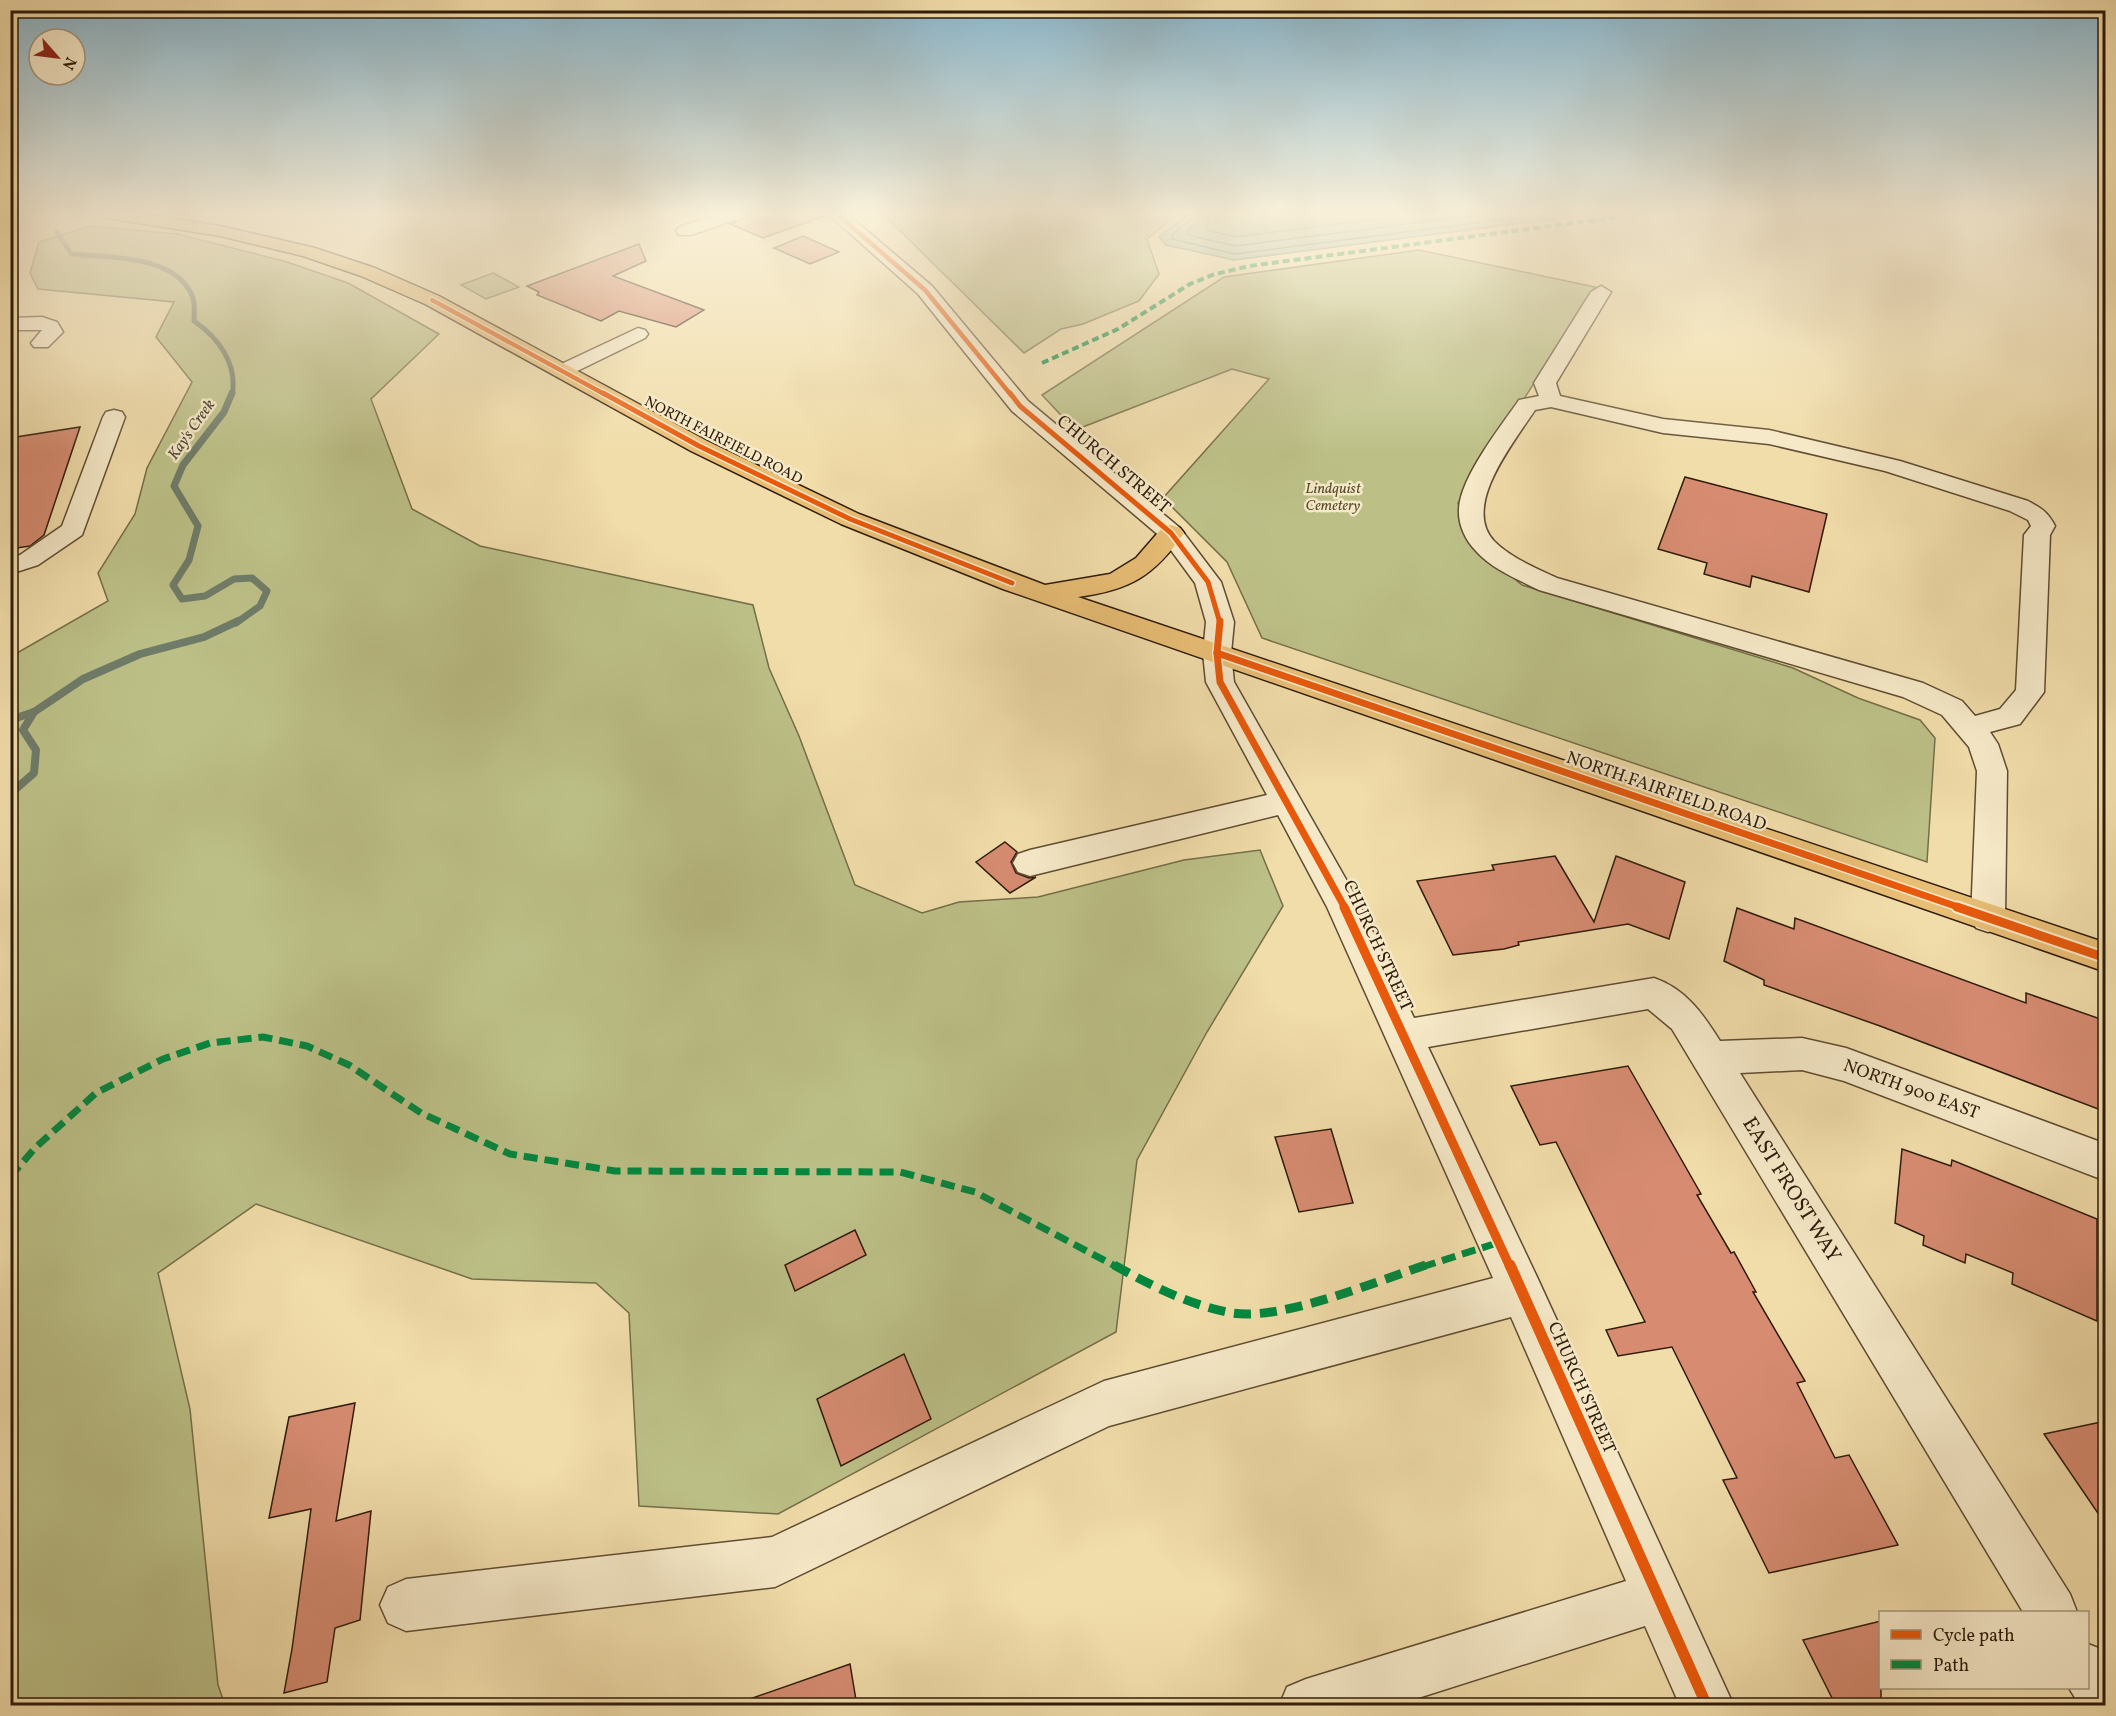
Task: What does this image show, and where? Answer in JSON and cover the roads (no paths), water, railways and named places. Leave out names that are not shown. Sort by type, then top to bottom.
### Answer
[{"type":"main road","name":"NORTH FAIRFIELD ROAD","points":[[416,293],[699,446],[850,519],[1042,593],[2106,958]]},
{"type":"main road","points":[[1042,593],[1107,585],[1125,577],[1148,563],[1171,533]]},
{"type":"street","name":"CHURCH STREET","points":[[928,293],[1020,406],[1171,533],[1208,582],[1220,622],[1217,653],[1220,682],[1344,906],[1522,1292],[1707,1706]]},
{"type":"street","points":[[1551,400],[1545,383],[1600,293]]},
{"type":"street","points":[[10,324],[42,323],[50,326],[53,332],[41,343]]},
{"type":"street","points":[[562,371],[638,334]]},
{"type":"street","points":[[1970,727],[2010,717],[2030,692],[2037,535],[2043,526],[2038,516],[2019,506],[1892,466],[1769,437],[1663,426],[1551,400],[1527,405],[1471,497],[1469,515],[1474,532],[1485,548],[1512,568],[1548,584],[1913,690],[1952,708],[1983,744],[1992,771],[1988,918]]},
{"type":"street","points":[[10,566],[29,560],[73,530],[114,417]]},
{"type":"street","points":[[1030,863],[1286,802]]},
{"type":"street","name":"EAST FROST WAY","points":[[1403,1036],[1654,993],[1685,1018],[2051,1611]]},
{"type":"street","name":"NORTH 900 EAST","points":[[1710,1058],[1802,1053],[1846,1065],[2106,1163]]},
{"type":"street","points":[[406,1605],[775,1562],[1104,1404],[1522,1292]]},
{"type":"street","points":[[1306,1706],[1658,1597]]},
{"type":"street","points":[[2089,1672],[2106,1699]]},
{"type":"waterway","name":"Kay's Creek","points":[[190,293],[194,300],[194,321],[219,344],[225,353],[232,373],[232,395]]},
{"type":"waterway","name":"Kay's Creek","points":[[232,393],[224,412],[183,465],[174,486],[198,526],[189,560],[173,585],[182,599],[205,596],[234,579],[252,578],[267,591],[260,606],[236,623]]},
{"type":"waterway","name":"Kay's Creek","points":[[34,712],[83,679],[140,654],[204,637],[238,621]]},
{"type":"waterway","points":[[10,720],[34,712]]},
{"type":"waterway","points":[[10,794],[34,773],[36,750],[23,730],[34,712]]},
{"type":"park label","name":"Lindquist Cemetery","points":[[1333,498]]}]
